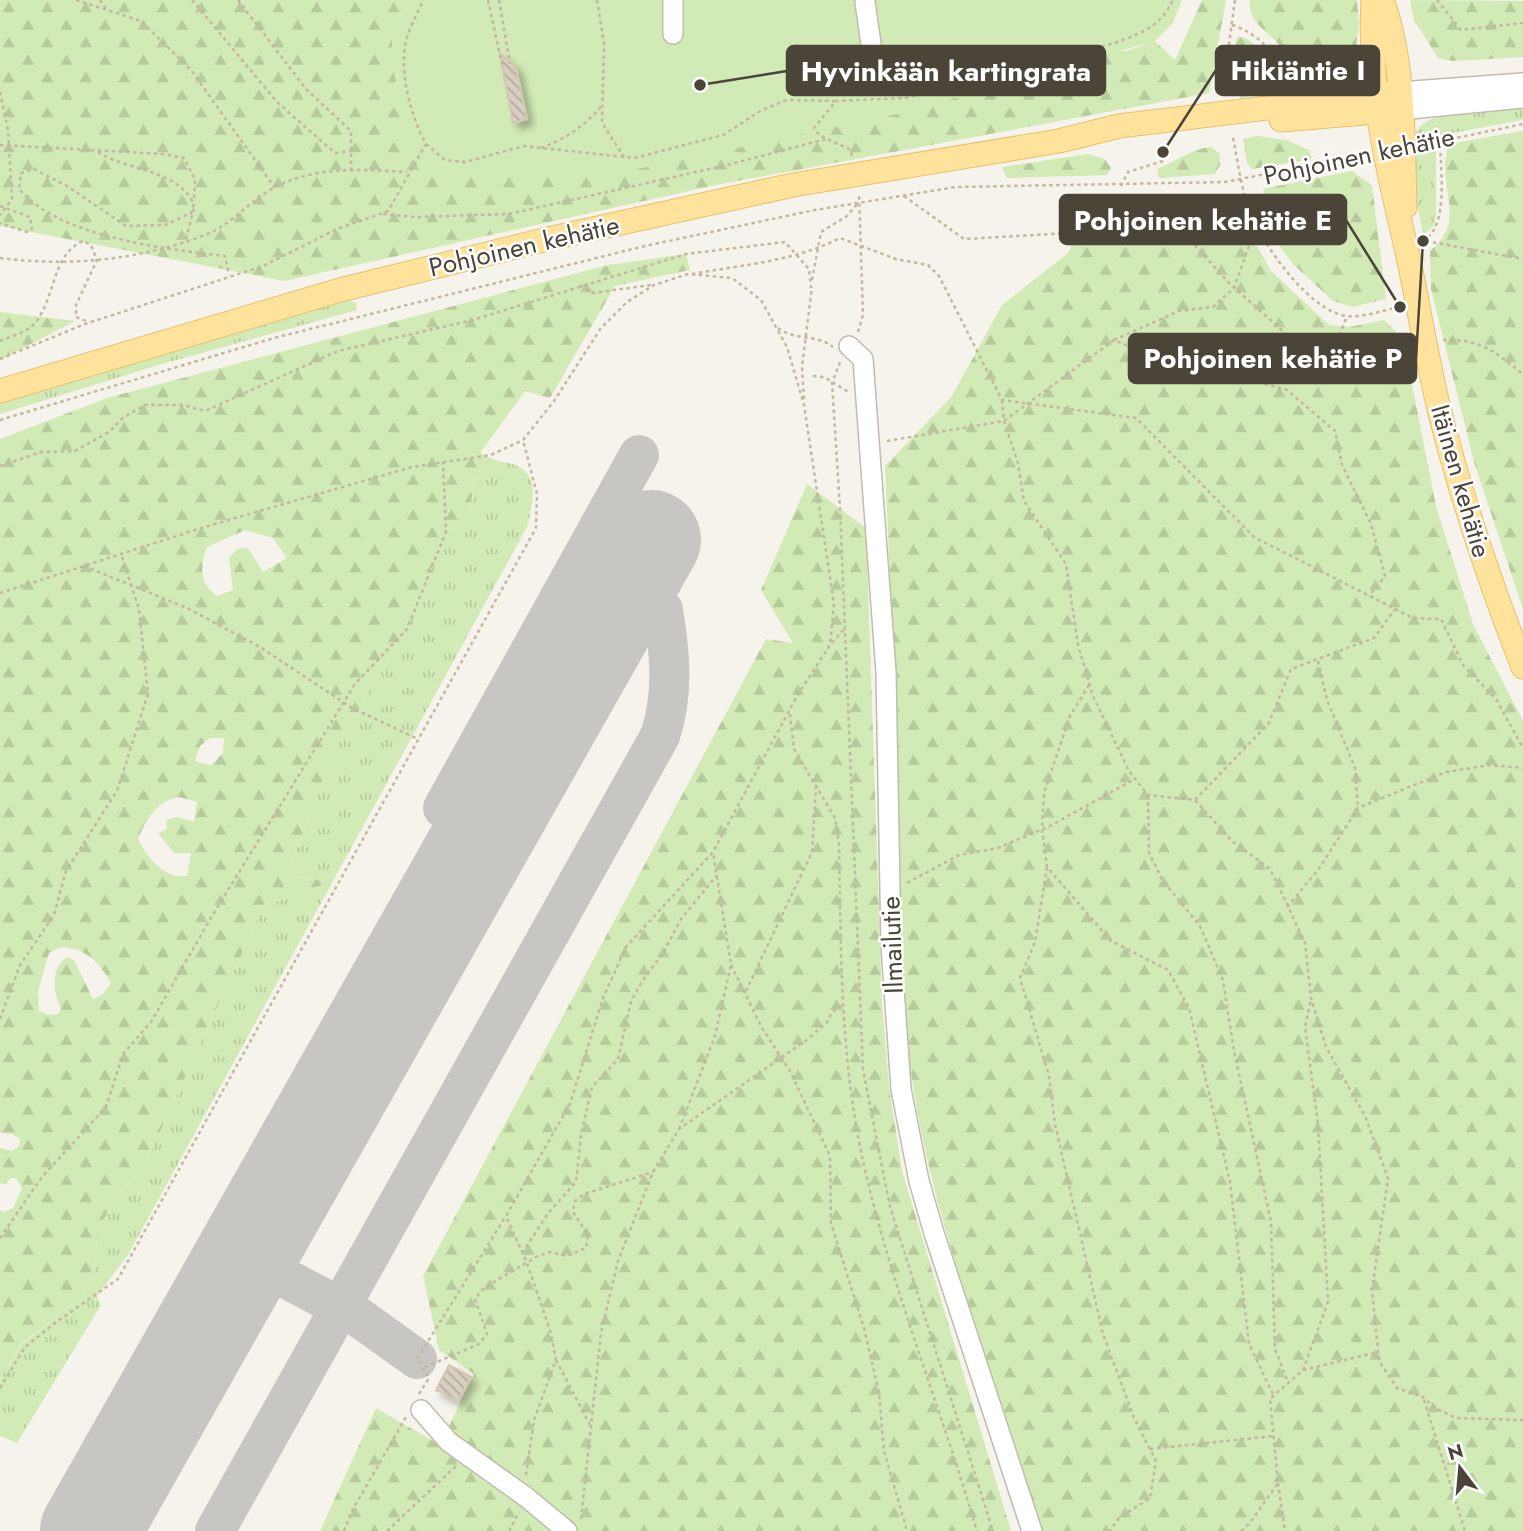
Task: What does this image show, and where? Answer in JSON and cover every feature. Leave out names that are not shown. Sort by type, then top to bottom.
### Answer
[{"type":"main road","name":"Itäinen kehätie","points":[[1373,0],[1376,103],[1393,150],[1414,245],[1416,303],[1424,341],[1463,497],[1523,667]]},
{"type":"main road","name":"Itäinen kehätie","points":[[1382,0],[1391,34],[1399,101],[1393,150]]},
{"type":"main road","name":"Pohjoinen kehätie","points":[[0,391],[340,290],[548,239],[858,174],[1059,141],[1121,139],[1399,101]]},
{"type":"street","points":[[673,0],[673,34]]},
{"type":"street","points":[[865,2],[874,65]]},
{"type":"street","name":"Pohjoinen kehätie","points":[[1399,101],[1523,83]]},
{"type":"street","name":"Pohjoinen kehätie","points":[[1399,101],[1523,98]]},
{"type":"street","name":"Ilmailutie","points":[[843,348],[863,359],[866,397],[886,672],[890,887],[901,1089],[919,1181],[1032,1531]]},
{"type":"street","points":[[419,1404],[449,1442],[526,1497],[566,1531]]},
{"type":"path","points":[[76,0],[141,21],[191,70],[276,189]]},
{"type":"path","points":[[100,0],[106,9]]},
{"type":"path","points":[[192,0],[277,103],[335,153],[351,151]]},
{"type":"path","points":[[238,0],[306,89],[351,131],[351,170]]},
{"type":"path","points":[[423,0],[408,35],[404,61],[418,130],[426,144],[445,160],[465,162],[524,146],[624,157],[675,149],[723,135],[762,110],[787,100],[905,99],[1115,43],[1149,31],[1164,17],[1173,0]]},
{"type":"path","points":[[502,65],[488,1],[497,0],[504,19],[502,22],[510,64]]},
{"type":"path","points":[[597,0],[604,44],[602,123],[607,136],[624,157]]},
{"type":"path","points":[[1228,101],[1227,58],[1235,0]]},
{"type":"path","points":[[1437,0],[1461,30],[1523,23]]},
{"type":"path","points":[[493,23],[502,22]]},
{"type":"path","points":[[1232,24],[1245,29],[1266,44],[1290,86]]},
{"type":"path","points":[[0,92],[9,146],[12,199],[0,215]]},
{"type":"path","points":[[836,101],[814,128],[819,135],[851,150],[858,174],[863,316]]},
{"type":"path","points":[[539,148],[570,136],[584,126],[601,107]]},
{"type":"path","name":"Pohjoinen kehätie","points":[[0,420],[262,341],[371,313],[645,246],[859,202],[987,186],[1121,186],[1242,180],[1523,124]]},
{"type":"path","points":[[382,214],[415,217],[509,214],[727,165],[829,138]]},
{"type":"path","points":[[1233,138],[1256,225],[1274,254],[1306,291],[1328,310],[1347,316],[1416,303]]},
{"type":"path","points":[[1414,245],[1430,238],[1439,224],[1440,140]]},
{"type":"path","points":[[0,359],[90,323],[263,266],[337,229],[388,211],[407,172],[426,144]]},
{"type":"path","points":[[0,145],[163,154],[184,158],[195,180],[194,204],[185,241]]},
{"type":"path","points":[[1121,186],[1128,172],[1163,160],[1171,151]]},
{"type":"path","points":[[98,152],[176,184],[190,195],[194,204],[191,214],[175,222],[127,226],[34,169],[21,173],[19,189],[27,199],[59,219],[96,234],[225,256],[229,275]]},
{"type":"path","points":[[0,258],[60,262],[134,256],[185,241],[231,222],[260,197],[298,177],[323,171],[407,172]]},
{"type":"path","points":[[903,195],[964,239],[1121,230],[1189,239],[1234,288],[1303,349]]},
{"type":"path","points":[[830,645],[834,604],[804,405],[802,367],[815,250],[821,232],[847,216],[859,202]]},
{"type":"path","points":[[0,206],[30,217],[32,229],[27,232],[0,223]]},
{"type":"path","points":[[869,443],[1004,421],[1026,402],[1114,340],[1179,311],[1213,307],[1234,288],[1256,225]]},
{"type":"path","points":[[580,285],[593,293],[654,285],[688,274],[815,250],[840,238],[896,259],[928,265],[939,276],[1002,400],[1004,421],[1017,463],[1024,501],[1066,564],[1078,645],[1089,685],[1135,779],[1148,794],[1149,853],[1163,881],[1200,926],[1223,979],[1234,1051],[1271,1222],[1275,1349],[1289,1382]]},
{"type":"path","points":[[0,341],[34,325],[45,306],[60,262],[72,246],[83,241],[91,244],[97,260],[76,305],[76,317],[90,323]]},
{"type":"path","points":[[0,466],[41,452],[75,451],[109,432],[124,417],[145,405],[183,405],[205,411],[338,351],[473,320],[686,254],[785,242],[799,254],[809,269],[811,288]]},
{"type":"path","points":[[1414,245],[1523,259]]},
{"type":"path","points":[[688,274],[732,278],[761,300],[787,347],[804,405]]},
{"type":"path","points":[[0,593],[211,525],[412,467],[491,455],[523,440],[554,401],[601,328],[627,302],[654,285]]},
{"type":"path","points":[[1196,376],[1337,342],[1347,316]]},
{"type":"path","points":[[776,327],[789,336],[843,348]]},
{"type":"path","points":[[1424,341],[1467,339],[1487,346],[1523,374]]},
{"type":"path","points":[[1114,340],[1196,376],[1247,379],[1287,390],[1335,431],[1342,465],[1371,524],[1385,576],[1369,596]]},
{"type":"path","points":[[813,376],[824,377],[858,397],[866,397]]},
{"type":"path","points":[[1002,400],[1136,418],[1254,537],[1413,618],[1441,619],[1463,665],[1496,699],[1523,748]]},
{"type":"path","points":[[0,1388],[26,1348],[54,1323],[118,1279],[536,528],[537,494],[523,440]]},
{"type":"path","points":[[0,1238],[42,1177],[106,1107],[123,1054],[151,1022],[212,916],[355,684],[407,629],[446,532],[443,462]]},
{"type":"path","points":[[0,1019],[20,965],[54,915],[66,871],[117,791],[140,725],[148,694],[139,608],[121,554]]},
{"type":"path","points":[[84,566],[187,608],[260,647],[344,703],[419,739]]},
{"type":"path","points":[[1195,800],[1269,723],[1291,669],[1374,638],[1395,609]]},
{"type":"path","points":[[344,1531],[353,1508],[419,1404],[429,1378],[425,1367],[416,1359],[506,1216],[570,1104],[603,998],[626,947],[713,852],[790,710],[830,645],[845,628]]},
{"type":"path","points":[[1318,661],[1328,700],[1355,768],[1358,808]]},
{"type":"path","points":[[1089,685],[1070,716],[1044,793],[1042,830],[1047,867],[1035,942],[1020,978],[1049,1076],[1055,1124],[1103,1334],[1134,1418],[1156,1461],[1150,1497],[1119,1518],[1110,1531]]},
{"type":"path","points":[[790,710],[794,749],[835,818],[839,844],[843,1005],[850,1080],[863,1160],[882,1233],[977,1531]]},
{"type":"path","points":[[1287,907],[1318,870],[1358,808],[1446,772],[1490,765],[1523,768]]},
{"type":"path","points":[[890,887],[900,887],[959,855],[998,848],[1042,830],[1135,779]]},
{"type":"path","points":[[746,991],[812,852],[816,787]]},
{"type":"path","points":[[1148,794],[1195,800],[1233,841],[1270,870],[1304,943],[1311,998],[1326,1047],[1365,1116],[1388,1178],[1372,1290],[1379,1361],[1397,1388],[1423,1397],[1435,1408],[1456,1418],[1523,1420]]},
{"type":"path","points":[[713,852],[731,965],[830,1156],[831,1223],[864,1328],[880,1393],[884,1451],[907,1531]]},
{"type":"path","points":[[1047,867],[1111,942],[1168,970],[1189,1008],[1230,1182],[1249,1344],[1273,1394]]},
{"type":"path","points":[[522,1252],[549,1212],[576,1182],[581,1135],[592,1087],[618,1059],[631,1001],[662,955],[681,919],[717,875]]},
{"type":"path","points":[[579,1531],[601,1333],[618,1261],[653,1172],[679,1129],[715,1036],[731,965]]},
{"type":"path","points":[[1303,1370],[1328,1302],[1318,1124],[1305,1027],[1311,998]]},
{"type":"path","points":[[679,1129],[808,1039],[828,1021],[832,1012],[843,1005]]},
{"type":"path","points":[[425,1367],[480,1344],[487,1334],[475,1299],[484,1289],[550,1252],[567,1256],[586,1248],[588,1235],[573,1213],[575,1201],[584,1194],[653,1172]]},
{"type":"path","points":[[506,1216],[527,1263],[550,1330],[556,1360],[591,1426]]},
{"type":"path","points":[[1285,1531],[1270,1399],[1303,1370],[1378,1352]]},
{"type":"path","points":[[526,1497],[527,1461],[534,1420],[556,1360]]},
{"type":"path","points":[[1423,1397],[1465,1531]]},
{"type":"path","points":[[1150,1449],[1274,1436]]},
{"type":"path","points":[[387,1531],[440,1483],[466,1454]]},
{"type":"path","points":[[1241,1531],[1250,1523],[1278,1483]]},
{"type":"green space","points":[[0,0],[409,0],[392,31],[1127,51],[1155,41],[1175,60],[1202,0],[1226,0],[1209,93],[716,185],[284,281],[0,226]]},
{"type":"green space","points":[[409,0],[1182,0],[1173,23],[1155,41],[902,113],[618,173],[469,174],[436,171],[418,157],[406,132],[392,63],[392,31]]},
{"type":"green space","points":[[1250,0],[1357,0],[1359,22],[1353,72],[1330,84],[1303,80],[1280,46],[1255,20]]},
{"type":"green space","points":[[1410,0],[1523,1],[1523,57],[1453,61],[1438,58],[1414,20]]},
{"type":"green space","points":[[1238,36],[1247,39],[1260,50],[1270,73],[1272,90],[1240,99],[1233,50]]},
{"type":"green space","points":[[1523,106],[1523,120],[1414,140],[1418,129],[1443,115]]},
{"type":"green space","points":[[1523,131],[1523,609],[1474,462],[1431,289],[1430,251],[1448,227],[1450,215],[1445,162],[1448,147],[1459,142]]},
{"type":"green space","points":[[1257,136],[1287,140],[1309,150],[1312,159],[1252,169],[1247,163],[1243,139]]},
{"type":"green space","points":[[1429,146],[1436,151],[1436,217],[1434,226],[1423,235],[1413,181],[1412,152]]},
{"type":"green space","points":[[1211,147],[1220,154],[1220,165],[1215,174],[1159,178],[1157,169]]},
{"type":"green space","points":[[1088,154],[1105,159],[1111,168],[1107,175],[1007,178],[1002,167]]},
{"type":"green space","points":[[1352,171],[1372,185],[1386,299],[1353,307],[1333,301],[1293,264],[1270,233],[1263,189]]},
{"type":"green space","points":[[1095,194],[1206,194],[1224,203],[1244,223],[1271,271],[1329,325],[1349,327],[1384,320],[1403,339],[1436,506],[1473,624],[1523,721],[1523,1531],[1037,1531],[1013,1439],[966,1298],[929,1168],[907,1045],[900,939],[898,798],[885,466],[952,396],[1002,305],[1068,253]]},
{"type":"green space","points":[[686,254],[690,270],[615,286],[550,398],[525,391],[480,453],[500,462],[475,480],[468,519],[446,532],[407,629],[336,748],[286,876],[332,881],[276,902],[266,901],[151,1151],[98,1227],[94,1273],[82,1297],[22,1343],[0,1378],[0,1210],[4,1212],[13,1208],[22,1188],[16,1178],[10,1178],[6,1185],[0,1183],[0,1148],[12,1151],[19,1146],[20,1139],[12,1134],[0,1133],[0,439],[107,398],[608,265]],"holes":[[[245,530],[273,538],[287,558],[263,572],[248,548],[238,549],[229,557],[233,590],[217,596],[204,580],[203,561],[207,547]],[[210,738],[224,738],[223,753],[211,765],[195,761],[200,746]],[[179,797],[197,802],[194,822],[177,817],[166,820],[167,829],[158,833],[174,853],[191,853],[187,876],[171,874],[157,865],[138,838],[159,806]],[[61,947],[85,953],[102,969],[111,983],[103,994],[93,999],[74,960],[67,957],[58,968],[55,981],[61,1009],[58,1014],[48,1015],[39,1011],[38,991],[49,953]]]},
{"type":"green space","points":[[349,300],[356,303],[357,310],[162,364],[0,414],[0,404],[41,390]]},
{"type":"green space","points":[[0,312],[75,321],[0,360]]},
{"type":"green space","points":[[500,462],[513,464],[529,476],[533,494],[527,527],[128,1255],[97,1296],[101,1305],[17,1443],[0,1436],[0,1378],[22,1344],[82,1297],[94,1273],[98,1227],[151,1151],[266,901],[330,881],[286,876],[336,748],[407,629],[446,532],[468,519],[475,480]]},
{"type":"green space","points":[[807,484],[866,528],[882,1002],[889,1087],[902,1171],[1011,1531],[320,1531],[376,1408],[440,1445],[474,1374],[439,1350],[423,1276],[766,639],[793,643],[761,590]]},
{"type":"building","points":[[500,53],[516,68],[527,119],[513,123]]},
{"type":"building","points":[[449,1365],[471,1377],[458,1401],[436,1390]]},
{"type":"taxiway","points":[[443,808],[639,455]]},
{"type":"taxiway","points":[[215,1531],[660,736],[669,689],[663,610],[625,586]]},
{"type":"taxiway","points":[[245,1257],[357,1316],[417,1359]]},
{"type":"runway","points":[[90,1531],[651,540]]},
{"type":"place","name":"Hyvinkään kartingrata","points":[[700,85]]},
{"type":"place","name":"Hikiäntie I","points":[[1163,152]]},
{"type":"place","name":"Pohjoinen kehätie P","points":[[1423,241]]},
{"type":"place","name":"Pohjoinen kehätie E","points":[[1400,307]]}]
